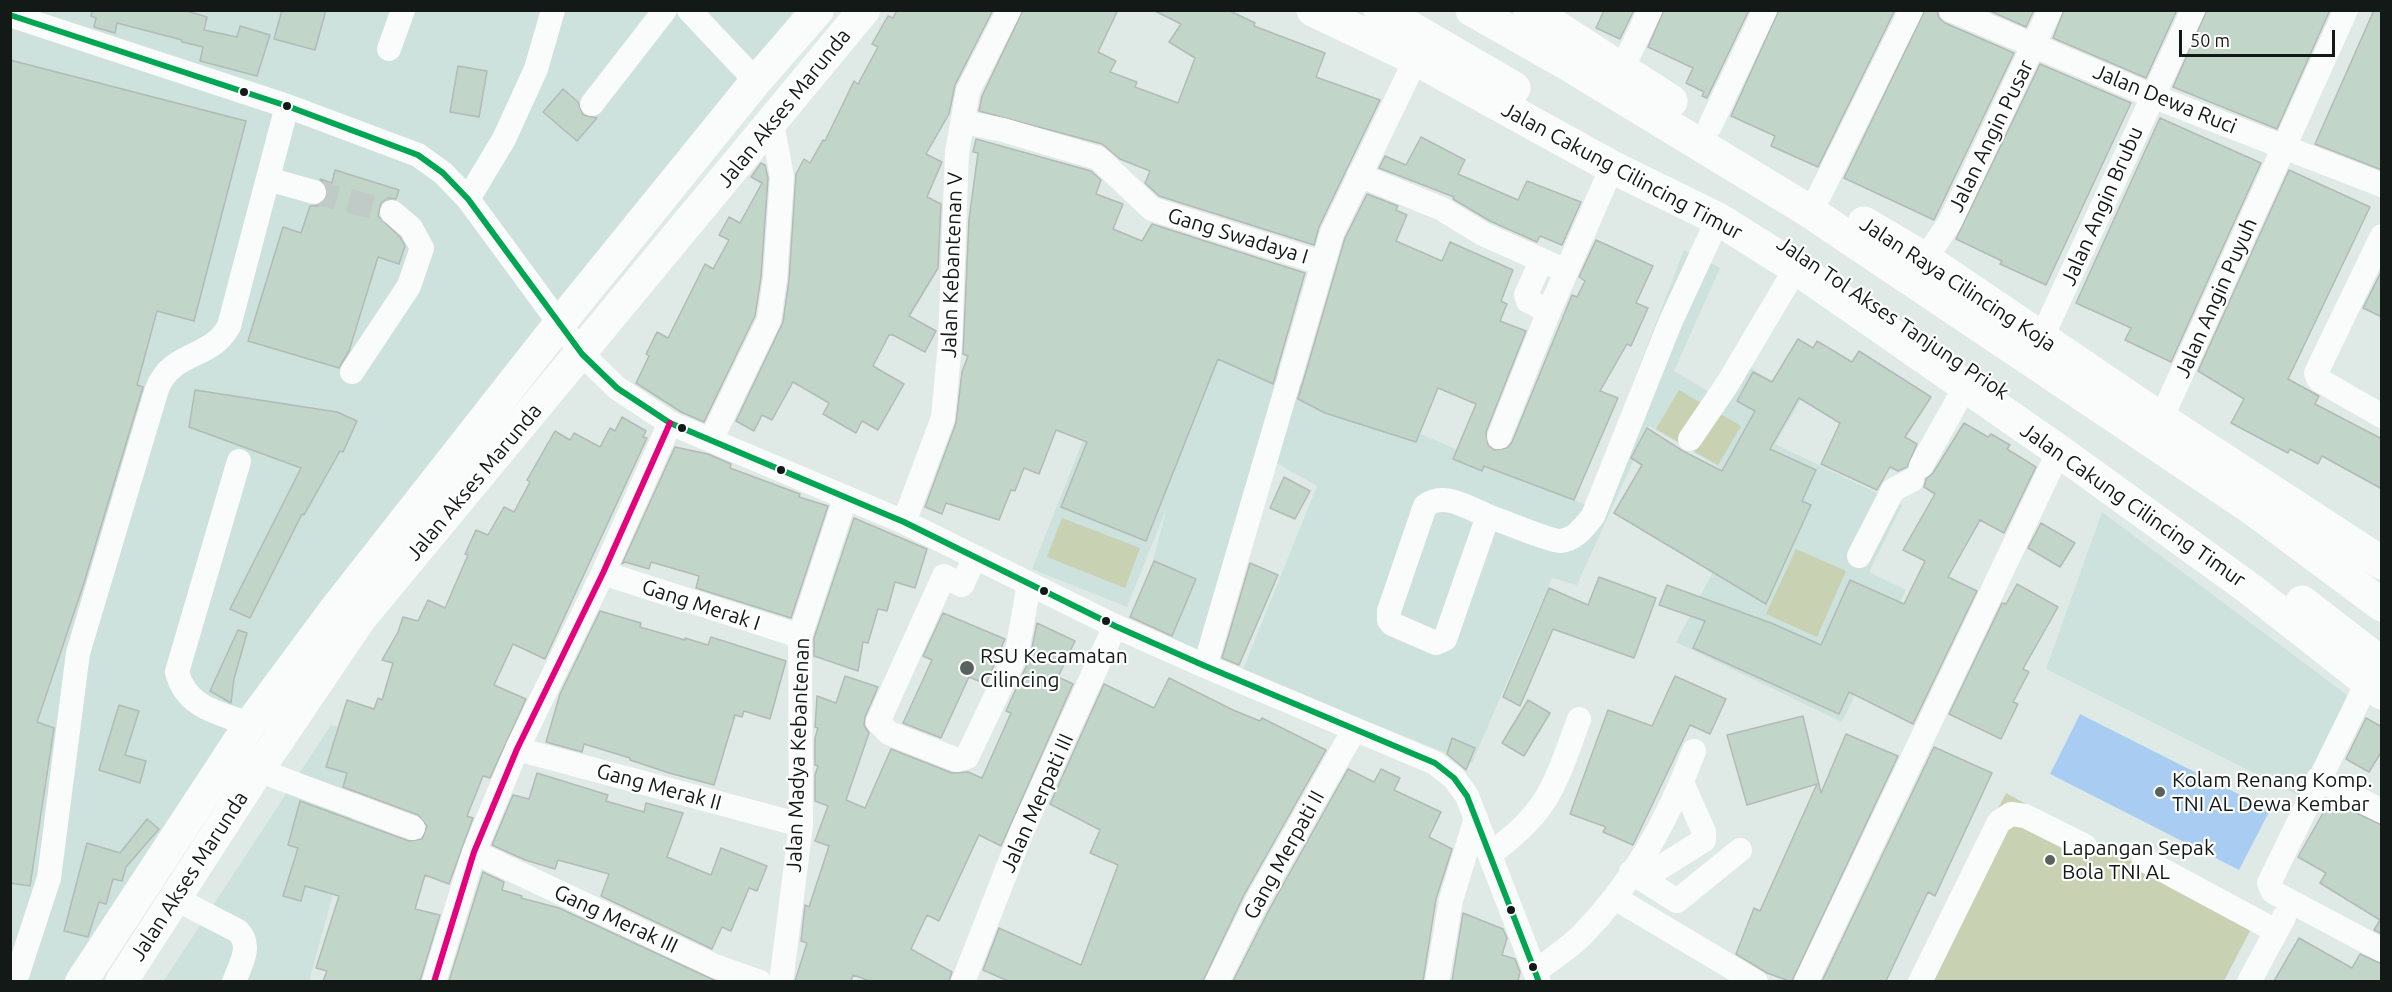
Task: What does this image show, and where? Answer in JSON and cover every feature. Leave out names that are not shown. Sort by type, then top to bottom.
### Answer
[{"type":"highway","name":"Jalan Cakung Cilincing Timur","points":[[1313,10],[1416,59],[1611,167],[1718,219],[1796,268],[2059,452],[2377,680]]},
{"type":"highway","name":"Jalan Tol Akses Tanjung Priok","points":[[1380,10],[1784,243],[2237,552],[2377,680]]},
{"type":"highway","name":"Jalan Tol Akses Tanjung Priok","points":[[1472,10],[1569,65],[1809,211],[2253,509],[2382,605]]},
{"type":"highway","name":"Jalan Raya Cilincing Koja","points":[[1530,10],[1819,196],[1925,259],[2161,419],[2382,563]]},
{"type":"main road","name":"Jalan Akses Marunda","points":[[81,981],[250,724],[333,612],[560,323],[756,81],[818,10]]},
{"type":"main road","name":"Jalan Akses Marunda","points":[[121,981],[258,770],[360,619],[582,354],[864,10]]},
{"type":"street","points":[[389,48],[403,10]]},
{"type":"street","points":[[468,199],[504,139],[537,69],[553,10]]},
{"type":"street","points":[[592,104],[665,10]]},
{"type":"street","points":[[689,10],[756,81]]},
{"type":"street","name":"Jalan Kebantenan V","points":[[904,522],[943,418],[950,343],[957,152],[968,91],[1009,10]]},
{"type":"street","points":[[1622,69],[1650,10]]},
{"type":"street","points":[[1710,126],[1765,10]]},
{"type":"street","points":[[1819,196],[1911,10]]},
{"type":"street","name":"Jalan Dewa Ruci","points":[[1951,10],[2152,96],[2382,185]]},
{"type":"street","name":"Jalan Angin Pusar","points":[[1925,259],[1950,222],[2050,10]]},
{"type":"street","name":"Jalan Angin Brubu","points":[[2042,337],[2193,10]]},
{"type":"street","name":"Jalan Angin Puyuh","points":[[2290,149],[2346,10]]},
{"type":"street","name":"Jalan Angin Puyuh","points":[[2161,419],[2271,178],[2290,149],[2362,10]]},
{"type":"street","points":[[10,15],[287,106],[418,155],[443,173],[468,199],[582,354],[616,387],[670,423],[845,499],[904,522],[1115,626],[1435,763],[1454,778],[1467,796],[1537,977],[1580,937],[1636,875],[1682,783],[1694,751]]},
{"type":"street","points":[[1205,666],[1332,233],[1416,59]]},
{"type":"street","points":[[15,981],[49,878],[78,653],[157,388],[163,374],[174,363],[222,340],[287,106]]},
{"type":"street","name":"Gang Swadaya I","points":[[963,122],[1004,130],[1098,158],[1152,209],[1322,263]]},
{"type":"street","points":[[711,440],[769,320],[776,279],[782,177],[772,123]]},
{"type":"street","points":[[1499,437],[1548,311],[1611,167]]},
{"type":"street","points":[[1359,175],[1442,209],[1483,234],[1566,271]]},
{"type":"street","points":[[268,179],[314,192]]},
{"type":"street","points":[[352,372],[409,286],[422,248],[411,228],[392,212]]},
{"type":"street","points":[[1488,516],[1445,639],[1436,643],[1392,624],[1389,620],[1389,611],[1425,506],[1434,499],[1442,498],[1558,541],[1571,538],[1593,516],[1670,323],[1718,219]]},
{"type":"street","points":[[2382,236],[2316,373],[2319,380],[2382,416]]},
{"type":"street","points":[[1541,261],[1526,296],[1528,301],[1548,311]]},
{"type":"street","points":[[1690,439],[1728,382],[1796,268]]},
{"type":"street","points":[[1859,556],[1893,490],[1917,473],[1965,387]]},
{"type":"street","points":[[434,981],[474,852],[517,749],[603,573],[670,423]]},
{"type":"street","points":[[1806,981],[2059,452]]},
{"type":"street","points":[[238,461],[177,672],[185,692],[196,704],[250,724]]},
{"type":"street","name":"Jalan Madya Kebantenan","points":[[781,981],[801,825],[800,636],[845,499]]},
{"type":"street","points":[[975,557],[962,585],[944,576],[878,722],[889,733],[957,760],[967,757],[1017,652],[1029,584]]},
{"type":"street","name":"Gang Merak I","points":[[603,573],[800,636]]},
{"type":"street","name":"Jalan Merpati III","points":[[963,981],[1022,831],[1115,626]]},
{"type":"street","points":[[2377,680],[2319,779],[2270,876],[2270,888],[2382,950]]},
{"type":"street","points":[[1490,854],[1528,824],[1545,802],[1559,776],[1579,719]]},
{"type":"street","name":"Gang Merpati II","points":[[1217,981],[1257,901],[1354,730]]},
{"type":"street","name":"Gang Merak II","points":[[517,749],[801,825]]},
{"type":"street","points":[[258,770],[413,828]]},
{"type":"street","points":[[2319,779],[2382,811]]},
{"type":"street","points":[[1636,875],[1704,840],[1704,832],[1682,783]]},
{"type":"street","points":[[1920,981],[1999,822],[2011,814],[2025,816],[2085,846]]},
{"type":"street","points":[[1437,981],[1450,900],[1476,818]]},
{"type":"street","points":[[1636,875],[1677,901],[1740,850]]},
{"type":"street","name":"Gang Merak III","points":[[474,852],[715,966],[760,981]]},
{"type":"street","points":[[2144,860],[2276,931]]},
{"type":"street","points":[[174,898],[244,938],[246,948],[234,981]]},
{"type":"street","points":[[1615,898],[1746,976]]},
{"type":"street","points":[[2249,981],[2293,902]]},
{"type":"shaded area","points":[[10,11],[794,11],[271,674],[64,981],[11,981]]},
{"type":"shaded area","points":[[1684,250],[1720,268],[1674,371],[1716,396],[1737,360],[1802,398],[1775,444],[1902,505],[1869,572],[1906,590],[1842,722],[1676,642],[1739,523],[1750,486],[1649,426],[1577,585],[1552,578],[1472,763],[1242,672],[1317,486],[1273,461],[1212,658],[1138,620],[1167,507],[1127,607],[1032,569],[1128,327],[1209,343],[1586,505]]},
{"type":"shaded area","points":[[2102,512],[2355,701],[2302,797],[2046,669]]},
{"type":"shaded area","points":[[331,725],[363,733],[349,837],[309,981],[163,982]]},
{"type":"green space","points":[[1679,390],[1741,426],[1718,465],[1656,429]]},
{"type":"green space","points":[[1062,518],[1140,548],[1125,588],[1047,557]]},
{"type":"green space","points":[[1796,549],[1846,571],[1817,637],[1766,614]]},
{"type":"green space","name":"Lapangan Sepak Bola TNI AL","points":[[2006,793],[2252,927],[2224,981],[1908,982]]},
{"type":"water","name":"Kolam Renang Komp. TNI AL Dewa Kembar","points":[[2080,714],[2270,810],[2239,870],[2050,774]]},
{"type":"building","points":[[92,10],[183,10],[207,17],[204,30],[237,37],[240,26],[270,35],[257,76],[200,61],[203,47],[182,42],[182,40],[117,23],[115,33],[94,27],[96,18],[91,16]]},
{"type":"building","points":[[282,10],[326,10],[315,50],[274,39]]},
{"type":"building","points":[[897,10],[993,10],[955,85],[949,114],[926,154],[942,162],[927,197],[941,204],[938,268],[909,316],[936,331],[925,352],[889,335],[873,366],[904,384],[878,430],[862,421],[856,433],[823,414],[829,403],[793,382],[772,420],[762,415],[754,431],[736,421],[783,322],[789,280],[796,174],[804,159],[810,163],[823,140],[825,141],[854,81],[858,84],[878,47],[872,44],[888,16],[893,18]]},
{"type":"building","points":[[1023,10],[1118,10],[1098,52],[1116,61],[1110,72],[1137,82],[1135,87],[1178,103],[1195,58],[1169,42],[1181,24],[1153,10],[1228,10],[1255,23],[1254,26],[1325,53],[1316,77],[1380,100],[1319,227],[1314,245],[1159,196],[1145,183],[1150,171],[1120,159],[1102,144],[979,111],[982,96]]},
{"type":"building","points":[[1604,10],[1634,10],[1620,39],[1596,28]]},
{"type":"building","points":[[1664,10],[1749,10],[1707,98],[1702,96],[1704,92],[1686,83],[1693,68],[1648,47]]},
{"type":"building","points":[[1779,10],[1895,10],[1818,167],[1771,146],[1775,136],[1731,116]]},
{"type":"building","points":[[1925,10],[1937,10],[1939,18],[1945,23],[2014,53],[1934,220],[1844,178]]},
{"type":"building","points":[[1988,10],[2034,10],[2026,27]]},
{"type":"building","points":[[2064,10],[2177,10],[2146,78],[2053,38]]},
{"type":"building","points":[[2207,10],[2330,10],[2277,129],[2173,87]]},
{"type":"building","points":[[2374,10],[2382,10],[2382,170],[2315,144]]},
{"type":"building","points":[[10,60],[246,121],[194,321],[157,311],[137,385],[143,387],[83,586],[37,722],[54,728],[30,886],[10,883]]},
{"type":"building","points":[[2040,64],[2131,103],[2046,285],[2000,264],[2002,261],[1956,239]]},
{"type":"building","points":[[458,66],[487,71],[479,117],[450,112]]},
{"type":"building","points":[[563,89],[578,102],[583,115],[597,118],[577,141],[543,112]]},
{"type":"building","points":[[2160,118],[2261,163],[2171,362],[2125,340],[2131,328],[2076,303]]},
{"type":"building","points":[[1421,137],[1465,160],[1458,174],[1518,200],[1527,181],[1581,202],[1562,245],[1540,236],[1537,242],[1490,221],[1453,199],[1454,197],[1379,168],[1385,156],[1406,165]]},
{"type":"building","points":[[976,139],[1091,171],[1101,180],[1096,194],[1123,204],[1113,229],[1142,241],[1152,224],[1305,273],[1273,384],[1218,359],[1146,541],[1061,507],[1087,442],[1056,430],[1039,474],[1024,468],[1015,491],[1011,490],[999,520],[946,503],[942,514],[925,507],[956,423],[962,372],[968,356],[963,354],[969,219],[978,153],[973,152]]},
{"type":"building","points":[[761,163],[765,165],[768,178],[761,277],[755,316],[704,422],[681,412],[636,383],[657,332],[668,338],[705,264],[713,269],[729,240],[719,235],[729,217],[740,223],[762,183],[751,177]]},
{"type":"building","points":[[335,170],[399,190],[396,199],[388,198],[381,203],[378,216],[400,237],[405,246],[399,264],[378,257],[349,351],[339,368],[248,341],[283,227],[301,233],[310,206],[318,206],[327,196],[328,188],[320,179],[332,183]]},
{"type":"building","points":[[2289,170],[2370,207],[2288,379],[2319,396],[2315,404],[2382,439],[2382,489],[2322,456],[2318,464],[2290,449],[2288,453],[2231,423],[2244,399],[2198,371]]},
{"type":"building","points":[[1367,194],[1398,206],[1396,210],[1407,215],[1396,241],[1442,261],[1450,242],[1513,270],[1501,301],[1507,304],[1500,321],[1526,331],[1486,432],[1488,445],[1494,450],[1507,448],[1512,442],[1572,295],[1577,297],[1585,281],[1579,277],[1596,240],[1653,266],[1636,303],[1648,308],[1631,346],[1627,344],[1600,391],[1618,398],[1574,500],[1484,466],[1482,471],[1453,459],[1476,404],[1438,388],[1416,442],[1325,413],[1298,399],[1345,238]]},
{"type":"building","points":[[2382,270],[2382,317],[2363,308]]},
{"type":"building","points":[[1798,339],[1813,348],[1817,341],[1852,362],[1859,351],[1931,397],[1905,437],[1917,444],[1907,467],[1898,471],[1890,467],[1877,490],[1821,464],[1840,423],[1799,398],[1770,449],[1816,470],[1802,501],[1811,505],[1766,604],[1614,513],[1642,465],[1631,458],[1647,428],[1683,451],[1722,471],[1755,411],[1737,401],[1753,372],[1772,382]]},
{"type":"building","points":[[195,390],[337,412],[357,421],[343,452],[340,451],[304,515],[302,514],[250,618],[230,609],[301,468],[189,427]]},
{"type":"building","points":[[622,417],[646,431],[643,437],[647,438],[545,659],[513,644],[494,685],[526,699],[490,778],[483,776],[467,816],[473,818],[449,884],[425,875],[415,909],[440,915],[420,981],[323,981],[327,971],[316,968],[339,896],[305,886],[301,901],[283,896],[298,848],[288,845],[300,801],[409,841],[422,839],[427,826],[418,815],[343,787],[347,773],[326,767],[347,700],[374,709],[378,698],[382,700],[393,663],[382,660],[398,632],[403,617],[418,621],[428,600],[445,608],[476,530],[488,535],[504,507],[514,512],[530,482],[527,480],[555,431],[570,440],[574,433],[600,447],[610,428],[615,431]]},
{"type":"building","points":[[1964,423],[1988,437],[1991,434],[2010,445],[2007,449],[2036,467],[2004,533],[1980,520],[1948,577],[1977,591],[1913,724],[1849,692],[1839,714],[1693,648],[1705,621],[1659,605],[1667,585],[1771,623],[1821,645],[1850,580],[1904,604],[1925,561],[1903,550],[1935,494],[1924,487],[1926,479],[1933,473]]},
{"type":"building","points":[[675,447],[708,454],[731,464],[730,468],[800,494],[799,497],[828,506],[791,618],[696,588],[699,576],[651,562],[649,569],[625,562],[622,564]]},
{"type":"building","points":[[1284,477],[1310,491],[1295,519],[1270,508]]},
{"type":"building","points":[[854,518],[927,549],[915,588],[895,582],[887,611],[878,609],[868,643],[863,642],[858,671],[814,656],[814,638]]},
{"type":"building","points":[[2041,523],[2075,543],[2060,567],[2028,548]]},
{"type":"building","points":[[1154,561],[1196,579],[1172,636],[1130,617]]},
{"type":"building","points":[[1250,563],[1278,575],[1239,665],[1222,658]]},
{"type":"building","points":[[1599,577],[1656,598],[1634,658],[1553,629],[1520,706],[1503,697],[1549,588],[1588,605]]},
{"type":"building","points":[[2017,584],[2058,607],[2023,669],[2029,672],[2013,702],[2018,704],[2001,739],[1949,714],[2002,603],[2006,604]]},
{"type":"building","points":[[600,611],[641,623],[640,627],[685,640],[685,638],[708,645],[711,637],[786,661],[770,719],[744,711],[742,717],[735,715],[714,785],[669,773],[584,744],[582,752],[546,742],[560,694]]},
{"type":"building","name":"RSU Kecamatan Cilincing","points":[[943,613],[1005,639],[986,684],[969,677],[941,738],[903,723],[932,660],[923,656]]},
{"type":"building","points":[[1037,623],[1075,641],[1058,677],[1073,684],[1001,846],[979,835],[939,921],[927,915],[911,949],[952,972],[949,981],[870,981],[853,975],[851,981],[795,981],[807,943],[801,941],[805,905],[809,907],[829,846],[815,841],[828,806],[815,801],[815,775],[818,766],[815,765],[815,738],[818,728],[815,727],[817,696],[836,703],[845,676],[878,687],[865,717],[864,725],[869,733],[846,800],[865,808],[891,749],[952,773],[968,772],[982,778],[1011,713],[1006,711],[1030,658]]},
{"type":"building","points":[[238,630],[247,633],[234,679],[231,703],[210,691]]},
{"type":"building","points":[[1675,676],[1726,699],[1710,734],[1690,725],[1633,845],[1603,832],[1606,827],[1570,814],[1608,710],[1652,726]]},
{"type":"building","points":[[1169,678],[1233,710],[1260,721],[1262,718],[1326,750],[1244,895],[1203,981],[1008,981],[983,970],[999,928],[1081,965],[1118,865],[1090,853],[1100,830],[1050,804],[1104,684],[1154,708]]},
{"type":"building","points":[[1528,700],[1550,713],[1524,756],[1502,743]]},
{"type":"building","points":[[119,705],[139,711],[125,755],[146,761],[140,783],[99,770]]},
{"type":"building","points":[[1803,716],[1821,793],[1846,734],[1898,756],[1792,981],[1789,981],[1767,973],[1736,954],[1754,908],[1760,911],[1817,784],[1747,805],[1727,735]]},
{"type":"building","points":[[2366,718],[2382,727],[2382,751],[2369,772],[2346,759]]},
{"type":"building","points":[[1452,738],[1475,748],[1466,770],[1447,754]]},
{"type":"building","points":[[1934,747],[1992,773],[1935,896],[1928,892],[1886,981],[1822,981]]},
{"type":"building","points":[[1348,769],[1374,782],[1381,769],[1400,778],[1394,790],[1441,812],[1429,837],[1452,849],[1436,899],[1423,981],[1233,981],[1270,908]]},
{"type":"building","points":[[537,773],[608,795],[606,801],[644,812],[646,803],[683,813],[667,857],[711,875],[721,848],[767,866],[757,891],[749,888],[731,931],[722,927],[712,949],[601,896],[609,874],[558,860],[555,869],[525,860],[492,845],[513,795],[529,799]]},
{"type":"building","points":[[2326,799],[2382,825],[2382,934],[2374,930],[2380,920],[2320,883],[2326,873],[2298,857],[2327,806],[2324,804]]},
{"type":"building","points":[[147,819],[159,829],[126,867],[122,881],[113,879],[106,904],[99,902],[88,937],[64,931],[87,843],[120,853]]},
{"type":"building","points":[[483,872],[504,882],[502,890],[522,896],[521,898],[559,908],[716,981],[449,981]]},
{"type":"building","points":[[1463,913],[1503,929],[1507,938],[1502,955],[1515,959],[1520,972],[1518,981],[1452,981]]},
{"type":"building","points":[[2299,938],[2352,968],[2360,954],[2382,964],[2382,981],[2274,981]]},
{"type":"tunnel","points":[[314,192],[392,212]]},
{"type":"transit line","points":[[10,15],[287,106],[418,155],[443,173],[468,199],[582,354],[617,388],[670,423],[904,522],[1115,626],[1435,763],[1454,778],[1467,796],[1539,982]]},
{"type":"transit line","points":[[434,982],[474,852],[517,749],[603,573],[670,423]]},
{"type":"place","name":"RSU Kecamatan Cilincing","points":[[967,668]]},
{"type":"place","name":"Kolam Renang Komp. TNI AL Dewa Kembar","points":[[2160,792]]},
{"type":"place","name":"Lapangan Sepak Bola TNI AL","points":[[2050,860]]}]
